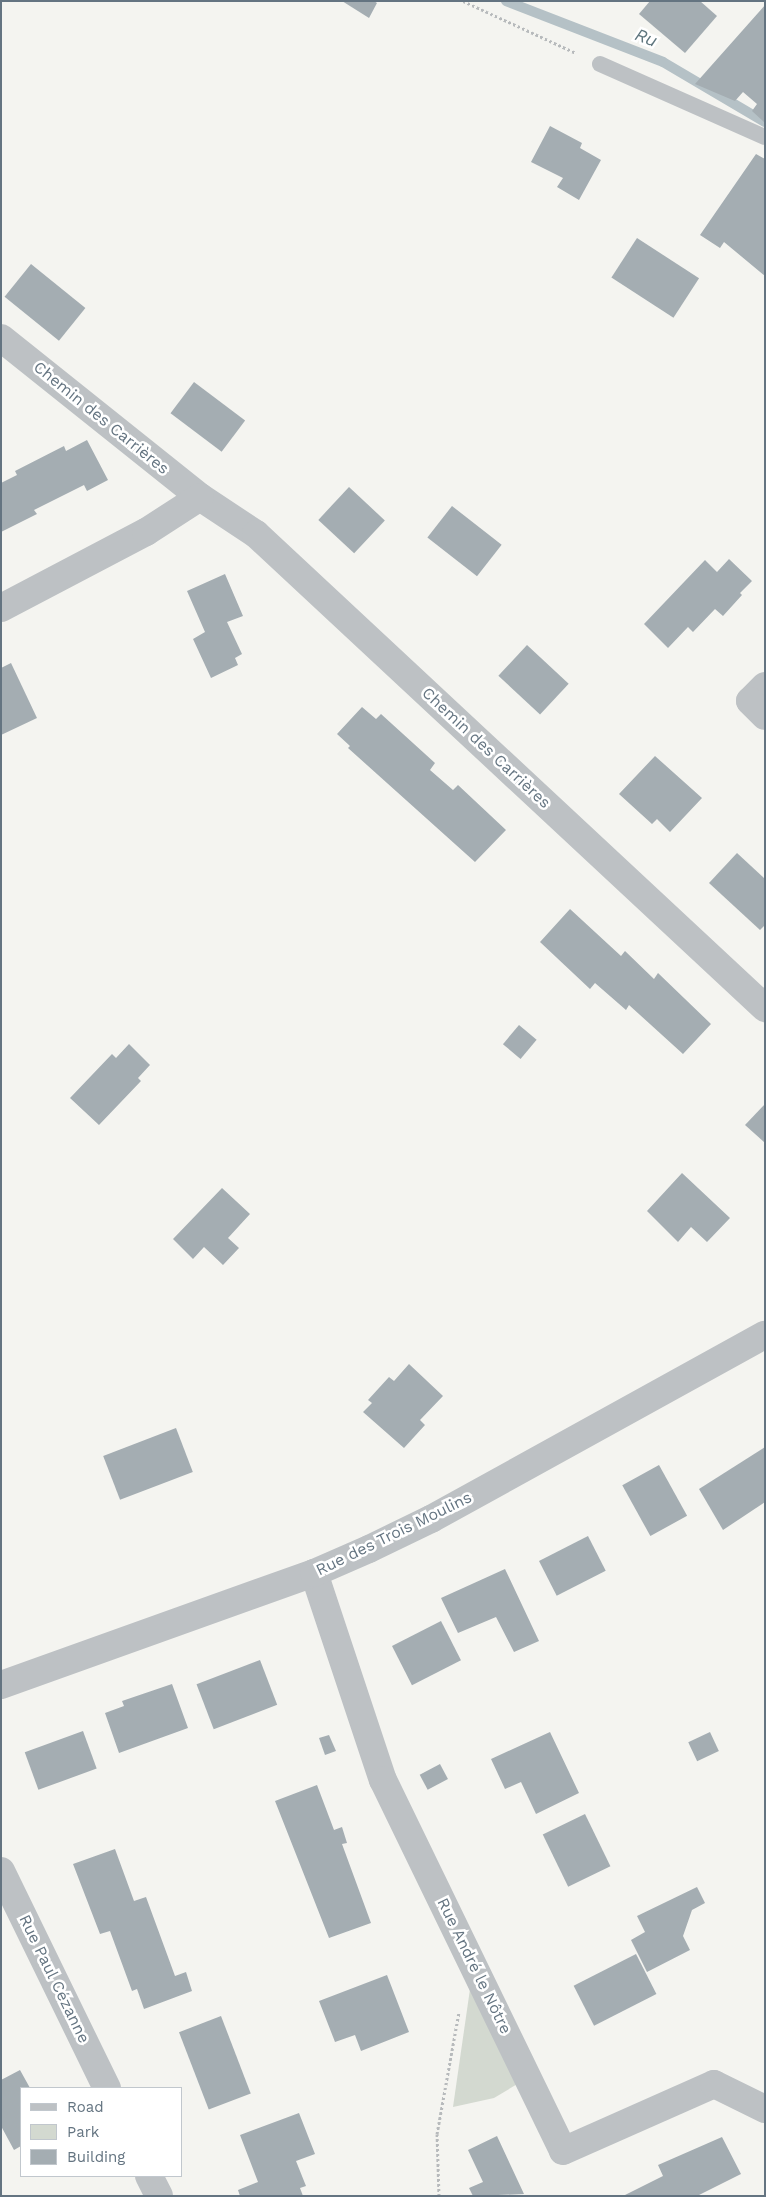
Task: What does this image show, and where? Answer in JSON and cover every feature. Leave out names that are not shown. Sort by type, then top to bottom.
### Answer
[{"type":"street","name":"Chemin des Carrières","points":[[1,338],[200,497],[256,534],[765,1008]]},
{"type":"street","points":[[1,608],[138,537],[200,497]]},
{"type":"street","points":[[765,686],[750,701],[765,716]]},
{"type":"street","name":"Rue des Trois Moulins","points":[[1,1685],[314,1573],[431,1519],[765,1335]]},
{"type":"street","name":"Rue André le Nôtre","points":[[314,1573],[384,1780],[563,2150],[714,2084],[765,2110]]},
{"type":"street","name":"Rue Paul Cézanne","points":[[1,1871],[107,2087]]},
{"type":"street","points":[[150,2177],[159,2196]]},
{"type":"lane","points":[[600,64],[765,137]]},
{"type":"path","points":[[463,1],[600,64]]},
{"type":"path","points":[[439,2196],[437,2134],[469,1955]]},
{"type":"green space","points":[[470,1989],[519,2083],[494,2098],[453,2107]]},
{"type":"building","points":[[342,1],[374,1],[377,3],[369,18]]},
{"type":"building","points":[[650,1],[700,1],[717,16],[685,53],[639,14]]},
{"type":"building","points":[[765,5],[765,123],[752,111],[757,104],[743,92],[735,101],[695,84]]},
{"type":"building","points":[[550,126],[582,143],[580,148],[601,160],[579,200],[557,187],[563,178],[531,162]]},
{"type":"building","points":[[756,154],[765,159],[765,276],[724,242],[720,248],[700,235]]},
{"type":"building","points":[[637,238],[699,278],[673,318],[611,277]]},
{"type":"building","points":[[31,264],[85,308],[59,341],[5,297]]},
{"type":"building","points":[[194,382],[245,421],[222,452],[171,413]]},
{"type":"building","points":[[87,440],[108,480],[87,491],[84,485],[34,510],[37,514],[1,532],[1,483],[17,475],[15,471],[64,446],[66,451]]},
{"type":"building","points":[[349,487],[385,520],[354,553],[318,520]]},
{"type":"building","points":[[452,506],[502,545],[477,576],[427,538]]},
{"type":"building","points":[[729,559],[752,581],[740,593],[742,595],[723,616],[715,609],[693,632],[688,627],[668,648],[644,624],[705,560],[717,572]]},
{"type":"building","points":[[225,574],[243,616],[227,622],[242,654],[235,658],[238,665],[211,678],[193,639],[205,632],[187,591]]},
{"type":"building","points":[[527,645],[569,684],[540,715],[498,676]]},
{"type":"building","points":[[11,663],[37,718],[1,735],[1,668]]},
{"type":"building","points":[[362,707],[376,719],[381,714],[435,763],[430,770],[453,790],[458,785],[506,830],[475,862],[348,748],[350,746],[337,734]]},
{"type":"building","points":[[655,756],[702,798],[670,832],[657,819],[652,824],[619,794]]},
{"type":"building","points":[[737,853],[765,879],[765,925],[760,930],[709,883]]},
{"type":"building","points":[[570,909],[621,956],[625,951],[654,979],[658,973],[711,1024],[683,1054],[629,1005],[626,1010],[595,983],[590,989],[540,942]]},
{"type":"building","points":[[519,1025],[537,1040],[521,1059],[503,1044]]},
{"type":"building","points":[[129,1044],[150,1065],[138,1078],[141,1081],[99,1125],[70,1098],[112,1054],[116,1058]]},
{"type":"building","points":[[765,1104],[765,1143],[745,1125]]},
{"type":"building","points":[[682,1173],[730,1218],[707,1242],[691,1227],[678,1242],[647,1211]]},
{"type":"building","points":[[222,1188],[250,1214],[228,1238],[239,1248],[223,1265],[204,1247],[193,1259],[173,1239]]},
{"type":"building","points":[[409,1364],[443,1396],[420,1420],[425,1425],[404,1448],[363,1412],[372,1403],[368,1400],[389,1377],[394,1381]]},
{"type":"building","points":[[176,1428],[193,1472],[120,1500],[103,1456]]},
{"type":"building","points":[[765,1447],[765,1502],[723,1530],[699,1489]]},
{"type":"building","points":[[659,1465],[687,1516],[650,1536],[622,1485]]},
{"type":"building","points":[[588,1536],[606,1571],[557,1596],[539,1561]]},
{"type":"building","points":[[505,1569],[539,1641],[514,1652],[496,1617],[458,1633],[441,1598]]},
{"type":"building","points":[[441,1621],[461,1660],[412,1685],[392,1646]]},
{"type":"building","points":[[260,1660],[277,1705],[214,1729],[197,1684]]},
{"type":"building","points":[[172,1684],[188,1728],[119,1753],[105,1713],[124,1706],[122,1701]]},
{"type":"building","points":[[83,1731],[97,1769],[38,1790],[25,1752]]},
{"type":"building","points":[[550,1732],[579,1793],[536,1814],[521,1782],[505,1789],[491,1759]]},
{"type":"building","points":[[710,1732],[719,1751],[697,1761],[688,1742]]},
{"type":"building","points":[[329,1735],[336,1751],[325,1755],[319,1738]]},
{"type":"building","points":[[440,1764],[448,1779],[428,1790],[420,1775]]},
{"type":"building","points":[[317,1785],[334,1830],[342,1827],[347,1843],[342,1844],[371,1923],[329,1938],[275,1801]]},
{"type":"building","points":[[585,1814],[610,1866],[568,1887],[543,1835]]},
{"type":"building","points":[[115,1849],[134,1901],[146,1897],[175,1976],[186,1972],[192,1991],[144,2009],[137,1989],[132,1991],[110,1931],[100,1934],[73,1864]]},
{"type":"building","points":[[697,1887],[705,1903],[692,1910],[683,1936],[690,1950],[647,1972],[631,1940],[645,1932],[637,1916]]},
{"type":"building","points":[[636,1954],[656,1994],[594,2026],[574,1986]]},
{"type":"building","points":[[387,1975],[409,2032],[361,2051],[355,2035],[335,2042],[319,2001]]},
{"type":"building","points":[[221,2016],[251,2093],[209,2110],[179,2032]]},
{"type":"building","points":[[20,2070],[29,2087],[20,2087],[20,2147],[14,2150],[1,2126],[1,2080]]},
{"type":"building","points":[[299,2113],[315,2154],[296,2161],[306,2186],[300,2188],[303,2196],[240,2196],[238,2190],[258,2182],[240,2135]]},
{"type":"building","points":[[497,2136],[524,2194],[473,2196],[469,2188],[483,2182],[468,2150]]},
{"type":"building","points":[[722,2137],[741,2174],[697,2196],[623,2196],[663,2176],[658,2165]]},
{"type":"waterway","name":"Ru","points":[[506,1],[663,62],[765,122]]}]
